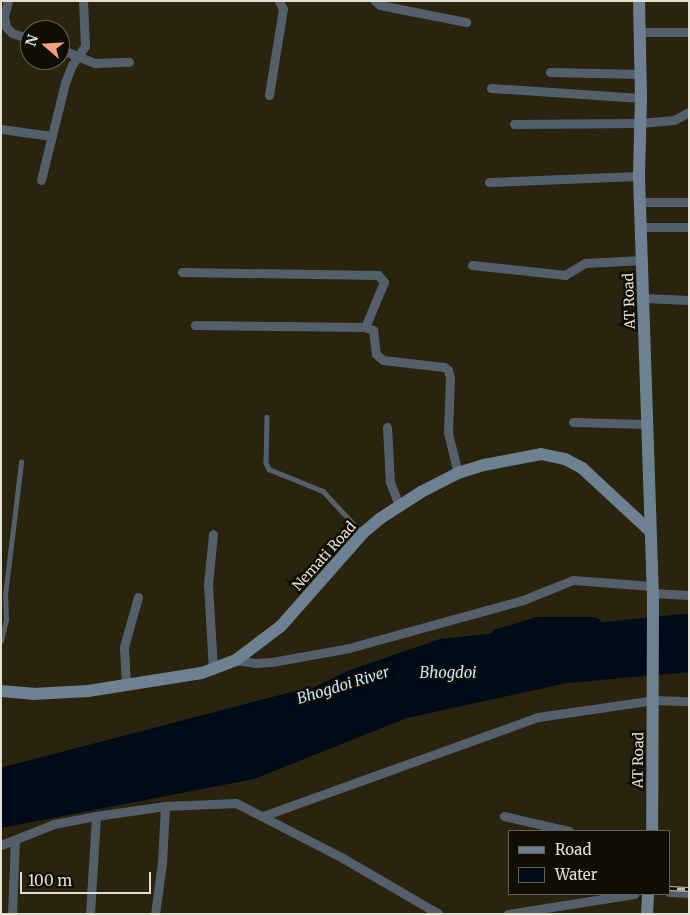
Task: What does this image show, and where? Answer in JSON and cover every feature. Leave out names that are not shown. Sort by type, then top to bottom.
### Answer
[{"type":"main road","name":"AT Road","points":[[639,1],[641,98],[639,176],[648,424],[649,530],[653,593],[652,830]]},
{"type":"main road","name":"Nemati Road","points":[[1,690],[56,693],[126,686],[184,677],[213,670],[236,660],[281,626],[363,534],[399,505],[458,473],[521,456],[541,454],[559,457],[582,468],[649,530]]},
{"type":"main road","points":[[648,895],[648,914]]},
{"type":"street","points":[[8,1],[4,22],[5,32],[20,36]]},
{"type":"street","points":[[41,180],[65,83],[86,42],[83,1]]},
{"type":"street","points":[[269,95],[283,9],[279,1]]},
{"type":"street","points":[[375,1],[380,4],[466,22]]},
{"type":"street","points":[[639,32],[689,32]]},
{"type":"street","points":[[70,53],[95,63],[130,62]]},
{"type":"street","points":[[550,72],[640,74]]},
{"type":"street","points":[[492,88],[641,98]]},
{"type":"street","points":[[514,124],[640,123],[674,120],[689,112]]},
{"type":"street","points":[[1,130],[52,136]]},
{"type":"street","points":[[489,182],[639,176]]},
{"type":"street","points":[[640,202],[689,202]]},
{"type":"street","points":[[642,227],[689,227]]},
{"type":"street","points":[[472,265],[565,275],[585,263],[643,260]]},
{"type":"street","points":[[182,272],[378,275],[384,282],[365,327]]},
{"type":"street","points":[[644,298],[689,300]]},
{"type":"street","points":[[195,324],[365,327],[373,330],[376,354],[383,360],[439,366],[448,370],[450,378],[448,433],[458,473]]},
{"type":"street","points":[[573,422],[648,424]]},
{"type":"street","points":[[387,427],[390,482],[399,505]]},
{"type":"street","points":[[213,534],[208,584],[213,670]]},
{"type":"street","points":[[236,660],[272,662],[349,648],[522,600],[574,580],[653,593],[689,595]]},
{"type":"street","points":[[126,686],[124,647],[138,596]]},
{"type":"street","points":[[263,816],[524,720],[654,695],[689,701]]},
{"type":"street","points":[[1,845],[54,824],[96,816],[165,806],[236,803],[263,816],[439,914]]},
{"type":"street","points":[[155,914],[162,863],[165,806]]},
{"type":"street","points":[[90,914],[96,816]]},
{"type":"street","points":[[504,816],[565,830]]},
{"type":"street","points":[[12,914],[15,840]]},
{"type":"street","points":[[670,892],[689,893]]},
{"type":"street","points":[[508,914],[628,895]]},
{"type":"lane","points":[[267,416],[266,463],[271,470],[323,491],[363,534]]},
{"type":"lane","points":[[1,640],[6,620],[5,595],[21,462]]},
{"type":"water","name":"Bhogdoi","points":[[682,614],[689,615],[689,672],[567,683],[407,718],[254,779],[1,828],[1,774],[46,767],[208,729],[271,708],[350,670],[440,639]]},
{"type":"waterway","name":"Bhogdoi River","points":[[498,637],[538,625],[594,625]]},
{"type":"waterway","name":"Bhogdoi River","points":[[1,776],[300,698]]},
{"type":"railway","points":[[670,888],[689,889]]}]
